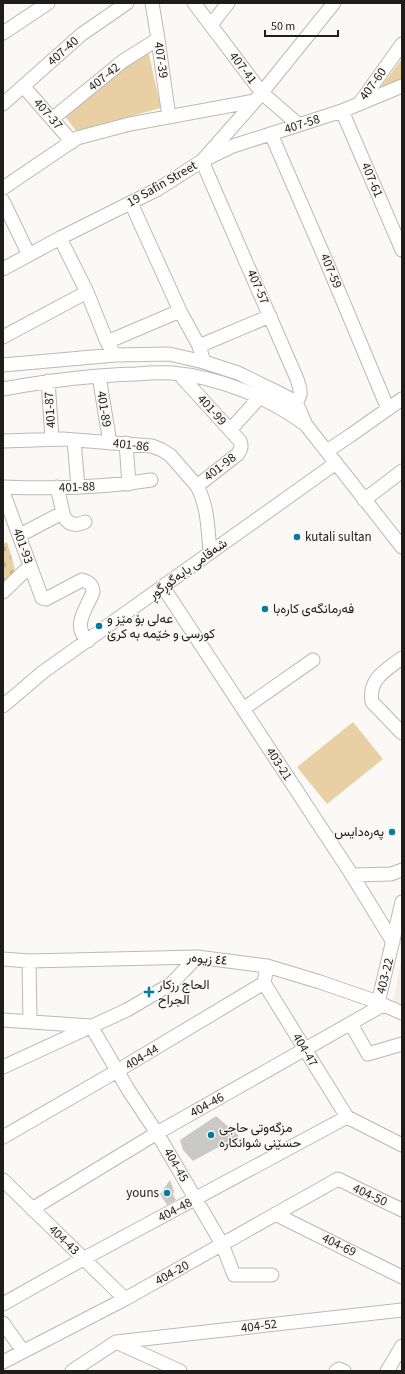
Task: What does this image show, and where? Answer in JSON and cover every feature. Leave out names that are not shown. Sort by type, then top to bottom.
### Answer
[{"type":"street","points":[[3,33],[48,3]]},
{"type":"street","name":"407-40","points":[[3,104],[24,87],[82,34],[127,3]]},
{"type":"street","name":"407-39","points":[[152,3],[169,117]]},
{"type":"street","name":"407-41","points":[[194,3],[211,25],[258,97],[298,125]]},
{"type":"street","points":[[211,25],[228,3]]},
{"type":"street","name":"19 Safin Street","points":[[3,269],[60,238],[158,189],[202,161],[258,97],[334,3]]},
{"type":"street","name":"407-42","points":[[52,119],[123,61],[158,39]]},
{"type":"street","name":"407-60","points":[[359,104],[402,44]]},
{"type":"street","name":"407-58","points":[[202,161],[233,146],[342,111],[402,86]]},
{"type":"street","name":"407-37","points":[[24,87],[72,142]]},
{"type":"street","points":[[3,188],[78,138],[130,124],[169,117],[258,97]]},
{"type":"street","name":"407-61","points":[[342,111],[402,250]]},
{"type":"street","name":"407-59","points":[[271,134],[388,409]]},
{"type":"street","name":"407-57","points":[[202,161],[301,391],[292,408]]},
{"type":"street","points":[[3,200],[29,255]]},
{"type":"street","points":[[131,203],[180,311],[199,346],[204,362]]},
{"type":"street","points":[[60,238],[87,292],[106,342],[115,355]]},
{"type":"street","points":[[3,337],[87,292]]},
{"type":"street","points":[[106,342],[180,311]]},
{"type":"street","points":[[199,346],[270,316]]},
{"type":"street","points":[[3,365],[115,355],[169,354],[204,362],[238,373],[292,408],[402,547]]},
{"type":"street","points":[[3,389],[48,381],[99,376],[170,372],[223,383],[259,398],[292,408]]},
{"type":"street","name":"401-99","points":[[179,374],[240,441],[241,447]]},
{"type":"street","name":"401-89","points":[[99,376],[110,443]]},
{"type":"street","name":"401-87","points":[[48,381],[52,438]]},
{"type":"street","points":[[230,430],[259,398]]},
{"type":"street","points":[[327,451],[402,399]]},
{"type":"street","name":"401-86","points":[[3,441],[52,438],[152,446],[166,452],[197,486],[205,504],[210,553]]},
{"type":"street","points":[[74,440],[78,487]]},
{"type":"street","points":[[126,443],[129,484]]},
{"type":"street","name":"401-98","points":[[197,486],[238,454],[241,447]]},
{"type":"street","name":"شەقامی بابەگوڕگوڕ","points":[[3,706],[42,672],[88,641],[336,463]]},
{"type":"street","points":[[364,500],[402,470]]},
{"type":"street","name":"401-88","points":[[3,487],[78,487],[129,484],[151,480]]},
{"type":"street","points":[[57,487],[62,513],[66,521],[77,525],[85,522]]},
{"type":"street","name":"401-93","points":[[3,492],[20,535],[41,597],[46,599],[82,580],[91,584],[93,592],[80,623],[80,631],[88,641]]},
{"type":"street","points":[[20,535],[62,513]]},
{"type":"street","points":[[3,592],[30,566]]},
{"type":"street","name":"403-21","points":[[163,587],[352,875],[393,942]]},
{"type":"street","points":[[402,658],[376,678],[371,696],[372,702],[402,733]]},
{"type":"street","points":[[243,709],[313,660]]},
{"type":"street","points":[[352,875],[391,874],[402,870]]},
{"type":"street","name":"403-22","points":[[381,1004],[402,902]]},
{"type":"street","points":[[3,1067],[127,1010],[171,984],[197,957]]},
{"type":"street","name":"٤٤ زیوەر","points":[[3,959],[29,961],[197,957],[266,966],[320,982],[381,1004],[402,1014]]},
{"type":"street","points":[[29,961],[30,1022]]},
{"type":"street","points":[[264,983],[266,966]]},
{"type":"street","name":"404-47","points":[[264,983],[346,1118]]},
{"type":"street","name":"404-44","points":[[3,1137],[264,983]]},
{"type":"street","name":"404-46","points":[[32,1208],[157,1133],[351,1024],[381,1004]]},
{"type":"street","points":[[3,1020],[91,1026]]},
{"type":"street","points":[[351,1024],[368,1054],[402,1044]]},
{"type":"street","name":"404-45","points":[[91,1026],[117,1071],[157,1133],[222,1244],[234,1275],[272,1275]]},
{"type":"street","points":[[346,1118],[402,1145]]},
{"type":"street","name":"404-48","points":[[3,1304],[83,1259],[346,1118]]},
{"type":"street","name":"404-43","points":[[3,1180],[125,1299]]},
{"type":"street","name":"404-50","points":[[338,1180],[402,1210]]},
{"type":"street","name":"404-20","points":[[3,1362],[125,1299],[338,1180]]},
{"type":"street","name":"404-69","points":[[276,1214],[402,1277]]},
{"type":"street","name":"404-52","points":[[116,1342],[402,1310]]},
{"type":"street","points":[[3,1323],[24,1351]]},
{"type":"street","points":[[72,1371],[116,1342],[180,1371]]},
{"type":"street","points":[[387,1371],[402,1346]]},
{"type":"street","points":[[336,1371],[339,1369],[344,1371]]},
{"type":"shaded area","points":[[402,957],[402,1004],[393,1002]]},
{"type":"green space","points":[[148,50],[161,108],[76,131],[64,115]]},
{"type":"green space","points":[[402,59],[402,79],[379,89]]},
{"type":"green space","points":[[7,542],[15,569],[3,591],[3,544]]},
{"type":"green space","points":[[353,722],[383,759],[327,804],[297,767]]},
{"type":"building","points":[[216,1116],[239,1136],[193,1161],[183,1150],[180,1140]]},
{"type":"building","name":"youns","points":[[170,1180],[174,1191],[173,1195],[176,1200],[167,1205],[160,1194]]},
{"type":"place","name":"kutali sultan","points":[[297,537]]},
{"type":"place","name":"فەرمانگەی کارەبا","points":[[265,609]]},
{"type":"place","name":"عەلی بۆ مێز و کورسی و خێمە بە کرێ","points":[[99,626]]},
{"type":"place","name":"پەرەدایس","points":[[392,832]]},
{"type":"place","name":"الحاج رزكار الجراح","points":[[149,992]]},
{"type":"place","name":"مزگەوتی حاجی حسێنی شوانکارە","points":[[211,1135]]},
{"type":"place","name":"youns","points":[[167,1193]]}]
